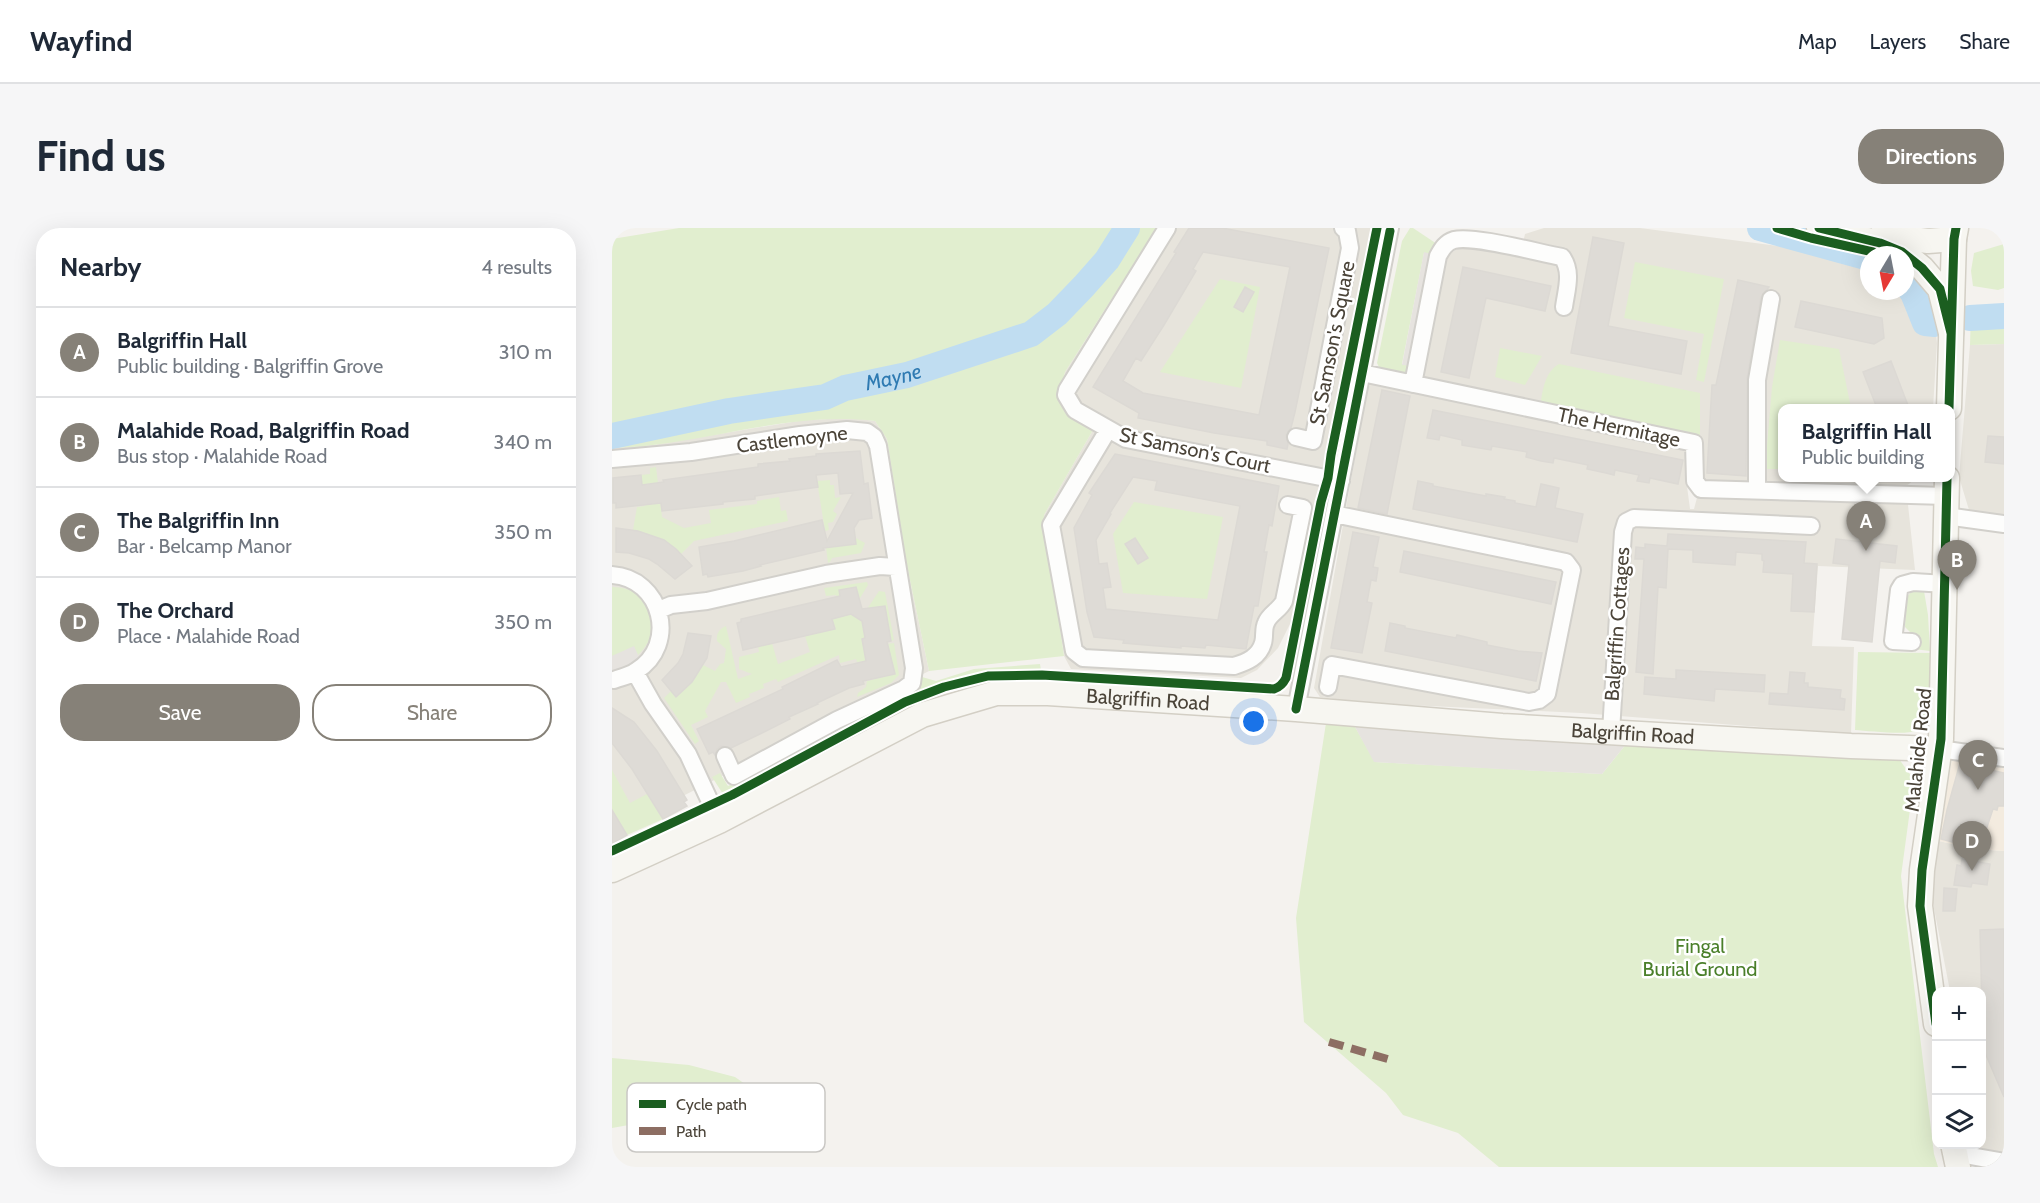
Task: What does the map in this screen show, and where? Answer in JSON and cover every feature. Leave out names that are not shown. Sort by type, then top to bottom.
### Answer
[{"type":"main road","points":[[1819,228],[1880,243],[1902,252],[1922,268],[1940,289],[1951,333]]},
{"type":"main road","points":[[1827,228],[1928,241],[1955,234]]},
{"type":"main road","points":[[1906,228],[1955,234]]},
{"type":"main road","points":[[1949,404],[1955,234]]},
{"type":"main road","name":"Malahide Road","points":[[1932,994],[1920,906],[1922,870],[1939,749],[1947,497]]},
{"type":"main road","name":"Balgriffin Road","points":[[612,870],[719,821],[922,715],[996,693],[1048,693],[1296,709],[1491,725],[1939,749]]},
{"type":"street","points":[[1108,430],[1075,410],[1066,395],[1067,390],[1167,228]]},
{"type":"street","name":"St Samson's Square","points":[[1296,437],[1313,441],[1350,248],[1347,231],[1343,228]]},
{"type":"street","points":[[1296,709],[1390,229]]},
{"type":"street","points":[[1413,384],[1438,256],[1444,246],[1455,240],[1473,240],[1562,257],[1567,264],[1569,276],[1564,307]]},
{"type":"street","points":[[1757,491],[1757,381],[1771,299]]},
{"type":"street","name":"The Hermitage","points":[[1362,374],[1694,443],[1695,481],[1701,489],[1947,497],[2004,524]]},
{"type":"street","name":"Castlemoyne","points":[[612,459],[691,452],[847,430],[867,432],[874,437],[878,446],[914,668],[912,682],[904,689],[837,720],[734,776],[725,756]]},
{"type":"street","name":"St Samson's Court","points":[[1288,506],[1303,508],[1284,601],[1266,622],[1263,643],[1252,659],[1234,666],[1083,658],[1074,651],[1051,525],[1108,430],[1126,439],[1341,481]]},
{"type":"street","points":[[1328,687],[1332,665],[1529,702],[1539,700],[1547,694],[1572,570],[1566,561],[1334,514]]},
{"type":"street","name":"Balgriffin Cottages","points":[[1611,732],[1623,532],[1626,522],[1634,518],[1811,526]]},
{"type":"street","points":[[659,610],[671,605],[707,601],[826,574],[880,566],[896,567]]},
{"type":"street","points":[[612,575],[633,580],[647,590],[659,610],[661,621],[660,638],[654,654],[635,672],[614,680]]},
{"type":"street","points":[[1912,642],[1893,641],[1899,590],[1902,585],[1913,582],[1946,584]]},
{"type":"street","points":[[635,672],[653,704],[688,754],[719,821]]},
{"type":"street","points":[[1939,749],[2004,758]]},
{"type":"street","points":[[1955,1155],[2004,1162]]},
{"type":"shaded area","points":[[1157,228],[1372,228],[1295,614],[1278,648],[1257,670],[1241,678],[1071,669],[1064,656],[1044,515],[1093,430],[1069,412],[1060,396],[1065,372]]},
{"type":"shaded area","points":[[1544,228],[1640,228],[1860,257],[1860,300],[1914,300],[1914,280],[1928,301],[1935,324],[1937,343],[1933,404],[1778,404],[1778,482],[1912,482],[1906,486],[1915,570],[1818,566],[1812,646],[1854,647],[1851,734],[1581,713],[1365,703],[1320,697],[1314,688],[1367,390],[1370,385],[1379,383],[1689,451],[1686,479],[1690,509],[1694,509],[1702,479],[1699,436],[1422,379],[1447,255],[1463,246],[1520,255],[1525,234]]},
{"type":"shaded area","points":[[1424,252],[1434,255],[1413,366],[1402,365]]},
{"type":"shaded area","points":[[2004,344],[2004,530],[1985,527],[1985,513],[1969,510],[1959,477],[1970,345]]},
{"type":"shaded area","points":[[853,418],[875,421],[887,439],[906,561],[929,671],[612,832],[612,448],[653,445],[804,420]]},
{"type":"shaded area","points":[[634,646],[643,667],[612,675],[612,656]]},
{"type":"shaded area","points":[[1354,725],[1631,738],[1602,774],[1374,762]]},
{"type":"shaded area","points":[[1952,759],[2004,766],[2004,851],[1974,849],[1939,841]]},
{"type":"shaded area","points":[[1939,841],[1974,849],[2004,851],[2004,1153],[1979,1149],[1986,1149],[1986,987],[1949,987],[1931,893]]},
{"type":"green space","points":[[679,228],[1157,228],[1065,372],[1060,396],[1069,412],[1093,430],[1044,515],[1064,656],[929,671],[906,561],[887,439],[875,421],[847,419],[791,422],[681,441],[612,448],[612,239]]},
{"type":"green space","points":[[1410,228],[1440,246],[1434,255],[1424,253],[1402,364],[1413,366],[1403,374],[1380,369],[1377,363],[1402,241]]},
{"type":"green space","points":[[2004,244],[2004,288],[1998,290],[1973,286],[1971,271],[1974,253]]},
{"type":"green space","points":[[1635,262],[1724,279],[1704,382],[1696,380],[1704,334],[1624,318]]},
{"type":"green space","points":[[1220,279],[1260,287],[1241,388],[1160,372]]},
{"type":"green space","points":[[2004,307],[2004,344],[1970,345],[1971,312]]},
{"type":"green space","points":[[1780,340],[1839,349],[1850,404],[1778,404],[1778,469],[1765,469],[1772,387]]},
{"type":"green space","points":[[1500,348],[1542,356],[1525,385],[1495,377]]},
{"type":"green space","points":[[1559,364],[1700,393],[1700,436],[1547,405],[1541,401],[1544,385],[1548,375]]},
{"type":"green space","points":[[656,467],[662,517],[684,528],[711,523],[709,510],[757,504],[757,501],[779,497],[781,511],[786,510],[788,521],[694,541],[681,554],[659,538],[633,530],[637,507],[645,506],[641,475],[650,474],[650,468]]},
{"type":"green space","points":[[830,480],[830,485],[834,485],[835,498],[841,497],[833,511],[837,514],[833,522],[828,523],[829,530],[825,531],[817,481]]},
{"type":"green space","points":[[1134,502],[1223,517],[1207,599],[1123,593],[1113,534]]},
{"type":"green space","points":[[856,538],[865,543],[861,553],[832,558],[828,563],[826,547],[856,544]]},
{"type":"green space","points":[[867,582],[868,585],[857,603],[856,587],[840,590],[851,614],[862,621],[863,627],[888,622],[885,606],[867,609],[879,591],[885,592],[894,640],[891,641],[889,633],[862,639],[864,649],[868,648],[867,661],[857,662],[856,659],[840,663],[839,655],[778,682],[776,679],[763,684],[764,688],[736,703],[726,682],[721,682],[705,711],[708,717],[691,725],[699,741],[695,744],[664,698],[671,691],[676,697],[687,687],[703,665],[715,671],[720,664],[724,663],[726,649],[717,641],[718,632],[726,626],[738,679],[752,674],[739,669],[739,657],[759,652],[758,646],[772,643],[778,664],[810,652],[805,636],[834,629],[829,602],[837,601],[836,595],[826,596],[824,588]]},
{"type":"green space","points":[[612,587],[626,589],[637,594],[646,601],[651,611],[652,633],[638,655],[634,647],[612,656]]},
{"type":"green space","points":[[1913,590],[1924,591],[1930,651],[1914,649],[1915,637],[1905,627],[1906,598]]},
{"type":"green space","points":[[894,643],[899,675],[891,683],[857,697],[858,693],[866,687],[867,681],[895,674],[888,644]]},
{"type":"green space","points":[[1858,652],[1932,653],[1932,696],[1928,718],[1923,726],[1916,731],[1904,733],[1855,730]]},
{"type":"green space","points":[[1040,664],[1041,670],[985,673],[937,686],[853,726],[723,794],[712,777],[720,773],[728,786],[919,684],[922,677],[936,681],[974,669]]},
{"type":"green space","name":"Fingal Burial Ground","points":[[1326,723],[1354,725],[1375,762],[1602,774],[1631,738],[1899,759],[1914,780],[1901,876],[1932,1149],[1938,1167],[1499,1167],[1458,1133],[1403,1115],[1386,1093],[1304,1022],[1296,918]]},
{"type":"green space","points":[[612,770],[630,803],[647,794],[663,819],[627,835],[612,810]]},
{"type":"green space","points":[[612,1058],[689,1065],[735,1077],[744,1083],[627,1083],[627,1125],[612,1128]]},
{"type":"building","points":[[1189,228],[1222,228],[1329,248],[1295,412],[1291,428],[1286,435],[1287,449],[1267,445],[1267,441],[1138,418],[1139,413],[1093,387],[1176,253],[1174,252]],"holes":[[[1203,252],[1290,267],[1259,415],[1143,393],[1123,381],[1136,358],[1141,361],[1164,325],[1196,271],[1193,269]]]},
{"type":"building","points":[[1593,237],[1624,243],[1608,326],[1687,341],[1681,374],[1571,353]]},
{"type":"building","points":[[1463,267],[1551,286],[1545,311],[1486,298],[1469,378],[1441,372]]},
{"type":"building","points":[[1738,280],[1769,287],[1761,297],[1747,378],[1746,476],[1707,473],[1712,385],[1716,385]]},
{"type":"building","points":[[1245,287],[1254,292],[1243,312],[1234,307]]},
{"type":"building","points":[[1801,301],[1882,318],[1884,338],[1874,344],[1795,327]]},
{"type":"building","points":[[1891,361],[1907,404],[1875,404],[1863,372]]},
{"type":"building","points":[[1382,390],[1410,396],[1387,514],[1358,508]]},
{"type":"building","points":[[1433,410],[1683,460],[1678,484],[1650,478],[1649,483],[1637,481],[1639,475],[1615,470],[1614,475],[1587,469],[1588,465],[1554,458],[1553,463],[1541,461],[1526,457],[1527,452],[1492,446],[1491,450],[1462,445],[1462,440],[1440,435],[1439,440],[1427,438]]},
{"type":"building","points":[[1988,436],[2004,437],[2004,464],[1985,462]]},
{"type":"building","points":[[860,451],[864,484],[868,483],[872,518],[859,520],[854,528],[856,544],[823,548],[824,550],[743,571],[708,577],[707,574],[703,575],[699,547],[822,520],[827,541],[853,493],[840,494],[838,473],[816,475],[818,487],[755,496],[755,499],[723,502],[723,504],[662,511],[661,503],[616,508],[616,503],[613,503],[613,478],[641,475],[642,485],[758,467],[758,464],[790,461],[789,459],[816,456],[816,454]]},
{"type":"building","points":[[1115,454],[1279,486],[1272,526],[1269,525],[1264,552],[1267,552],[1258,606],[1254,606],[1246,649],[1206,645],[1205,648],[1181,646],[1181,648],[1123,643],[1124,640],[1094,637],[1087,612],[1074,528],[1092,495],[1089,493]],"holes":[[[1133,477],[1157,481],[1155,490],[1240,506],[1218,620],[1106,609],[1103,588],[1111,587],[1107,563],[1099,564],[1096,540]]]},
{"type":"building","points":[[1418,481],[1486,496],[1486,494],[1505,497],[1504,499],[1515,501],[1515,503],[1536,507],[1541,484],[1559,488],[1555,508],[1583,514],[1577,542],[1413,509]]},
{"type":"building","points":[[616,528],[638,531],[664,540],[692,566],[675,579],[649,559],[616,552]]},
{"type":"building","points":[[1353,532],[1379,537],[1373,567],[1378,568],[1376,581],[1371,580],[1367,602],[1372,603],[1362,653],[1331,648]]},
{"type":"building","points":[[1668,534],[1806,542],[1804,563],[1817,564],[1814,612],[1791,611],[1793,574],[1763,572],[1762,554],[1736,552],[1735,565],[1693,562],[1693,550],[1668,549],[1666,588],[1658,587],[1653,674],[1636,672],[1644,559],[1635,559],[1636,547],[1645,548],[1645,544],[1667,546]]},
{"type":"building","points":[[1135,538],[1148,558],[1138,564],[1125,544]]},
{"type":"building","points":[[1836,539],[1897,546],[1895,563],[1880,561],[1872,642],[1842,639],[1849,565],[1833,563]]},
{"type":"building","points":[[1404,551],[1556,582],[1551,604],[1400,572]]},
{"type":"building","points":[[856,587],[862,609],[885,606],[891,641],[887,642],[895,674],[863,681],[864,684],[849,688],[817,703],[731,748],[721,746],[715,755],[713,752],[709,754],[697,729],[783,689],[782,687],[837,660],[841,667],[866,661],[862,621],[851,614],[832,619],[835,629],[743,650],[737,623],[741,622],[741,619],[840,596],[839,590]]},
{"type":"building","points":[[1390,623],[1456,638],[1457,635],[1487,642],[1487,645],[1542,653],[1536,681],[1385,651]]},
{"type":"building","points":[[688,633],[711,636],[707,658],[692,682],[676,697],[662,680],[683,654]]},
{"type":"building","points":[[1676,670],[1765,675],[1764,692],[1715,689],[1714,701],[1644,694],[1645,677],[1676,679]]},
{"type":"building","points":[[1790,672],[1805,673],[1804,683],[1808,683],[1808,687],[1841,690],[1840,698],[1845,699],[1844,710],[1769,704],[1770,693],[1788,694]]},
{"type":"building","points":[[612,708],[634,722],[657,751],[687,800],[684,802],[687,806],[663,819],[632,769],[612,743]]},
{"type":"building","points":[[1960,763],[2004,773],[2004,806],[1998,806],[1997,810],[1993,809],[1986,830],[1966,822],[1960,844],[1941,839]]},
{"type":"building","points":[[612,810],[627,835],[612,844]]},
{"type":"building","points":[[1962,859],[1990,864],[1987,885],[1972,883],[1971,887],[1954,885],[1957,865],[1961,866]]},
{"type":"building","points":[[1944,888],[1957,889],[1955,911],[1943,911]]},
{"type":"building","points":[[2004,929],[2004,1097],[1986,1055],[1986,987],[1981,987],[1980,930]]},
{"type":"waterway","name":"Mayne","points":[[612,436],[729,411],[825,397],[845,388],[907,375],[1031,334],[1057,314],[1084,286],[1107,260],[1127,228]]},
{"type":"waterway","name":"Mayne","points":[[1760,228],[1860,256]]},
{"type":"waterway","name":"Mayne","points":[[1914,296],[1925,323],[1935,324]]},
{"type":"waterway","name":"Mayne","points":[[1970,318],[2004,316]]},
{"type":"marked path","points":[[1329,1042],[1391,1060]]},
{"type":"cycle path","points":[[612,851],[732,795],[905,702],[944,687],[988,676],[1042,675],[1274,689],[1280,686],[1286,678],[1377,228]]},
{"type":"cycle path","points":[[1777,228],[1860,249]]},
{"type":"cycle path","points":[[1819,228],[1880,243],[1902,252],[1922,268],[1940,289],[1951,333]]},
{"type":"cycle path","points":[[1949,404],[1956,228]]},
{"type":"cycle path","points":[[1296,709],[1390,231]]},
{"type":"cycle path","points":[[1932,994],[1920,906],[1922,870],[1941,739],[1947,482]]},
{"type":"place","name":"Balgriffin Hall","points":[[1866,551]]},
{"type":"place","name":"Malahide Road, Balgriffin Road","points":[[1957,590]]},
{"type":"place","name":"The Balgriffin Inn","points":[[1978,790]]},
{"type":"place","name":"The Orchard","points":[[1972,871]]}]
